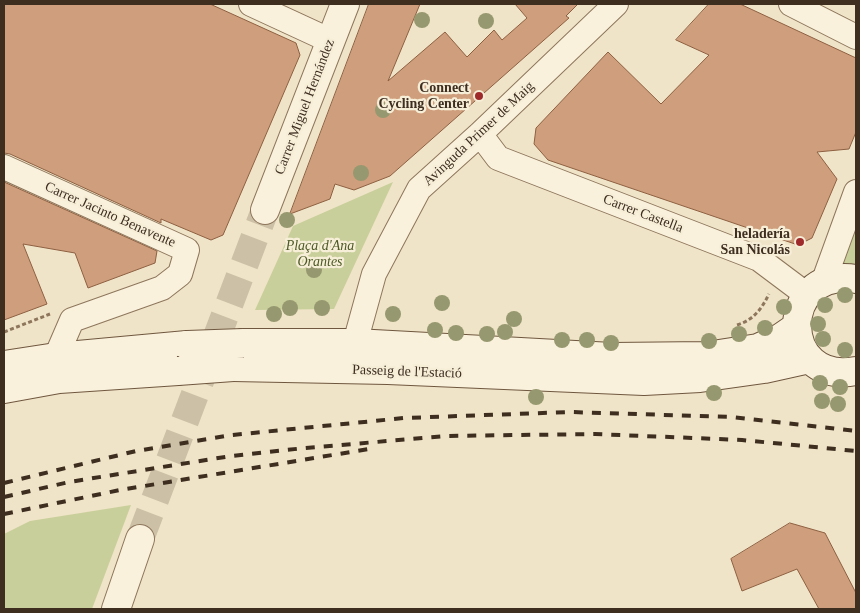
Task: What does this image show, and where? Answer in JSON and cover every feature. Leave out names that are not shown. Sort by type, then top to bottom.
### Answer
[{"type":"main road","name":"Carrer Miguel Hernández","points":[[265,210],[345,4]]},
{"type":"main road","points":[[856,280],[846,278],[834,279],[815,289],[799,310],[796,327],[802,349],[820,367],[833,372],[846,373],[856,371]]},
{"type":"main road","name":"Passeig de l'Estació","points":[[4,389],[59,379],[178,371],[238,355],[355,343],[612,357],[706,356],[758,348],[780,338],[796,327]]},
{"type":"main road","name":"Passeig de l'Estació","points":[[4,365],[56,357],[187,345],[238,355],[388,370],[644,381],[700,378],[764,369],[810,359]]},
{"type":"main road","points":[[116,609],[140,539]]},
{"type":"street","points":[[251,4],[331,40]]},
{"type":"street","name":"Avinguda Primer de Maig","points":[[355,343],[374,274],[419,189],[480,134],[616,4]]},
{"type":"street","points":[[791,4],[856,36]]},
{"type":"street","name":"Carrer Castella","points":[[480,134],[498,158],[760,259],[815,289]]},
{"type":"street","name":"Carrer Jacinto Benavente","points":[[4,167],[187,250],[180,274],[162,288],[72,320],[56,357]]},
{"type":"street","points":[[815,289],[856,192]]},
{"type":"green space","name":"Plaça d'Ana Orantes","points":[[393,182],[334,309],[255,310],[293,226]]},
{"type":"green space","points":[[856,215],[856,266],[841,264]]},
{"type":"green space","points":[[131,505],[92,609],[4,609],[4,534],[30,521]]},
{"type":"building","points":[[4,4],[210,4],[296,43],[300,55],[223,235],[211,240],[161,219],[161,223],[10,154],[4,153]]},
{"type":"building","points":[[369,4],[420,4],[388,81],[445,32],[467,57],[494,30],[502,40],[527,18],[515,4],[578,4],[566,16],[569,18],[390,176],[354,190],[335,184],[330,199],[290,214]]},
{"type":"building","points":[[709,4],[740,4],[856,58],[856,132],[849,149],[817,152],[837,179],[812,238],[798,245],[548,160],[534,144],[536,128],[608,52],[661,104],[709,55],[676,40]]},
{"type":"building","points":[[4,182],[157,251],[155,263],[88,288],[75,253],[23,244],[47,304],[4,320]]},
{"type":"building","points":[[790,523],[825,533],[856,593],[856,609],[819,609],[797,569],[742,591],[731,559]]},
{"type":"tunnel","points":[[140,539],[265,210]]},
{"type":"railway","points":[[4,483],[136,451],[232,435],[404,418],[570,412],[732,417],[856,431]]},
{"type":"railway","points":[[4,497],[69,482],[231,456],[447,436],[595,434],[742,440],[856,451]]},
{"type":"railway","points":[[4,514],[120,490],[375,448]]},
{"type":"place","name":"Connect Cycling Center","points":[[479,96]]},
{"type":"place","name":"heladería San Nicolás","points":[[800,242]]}]
